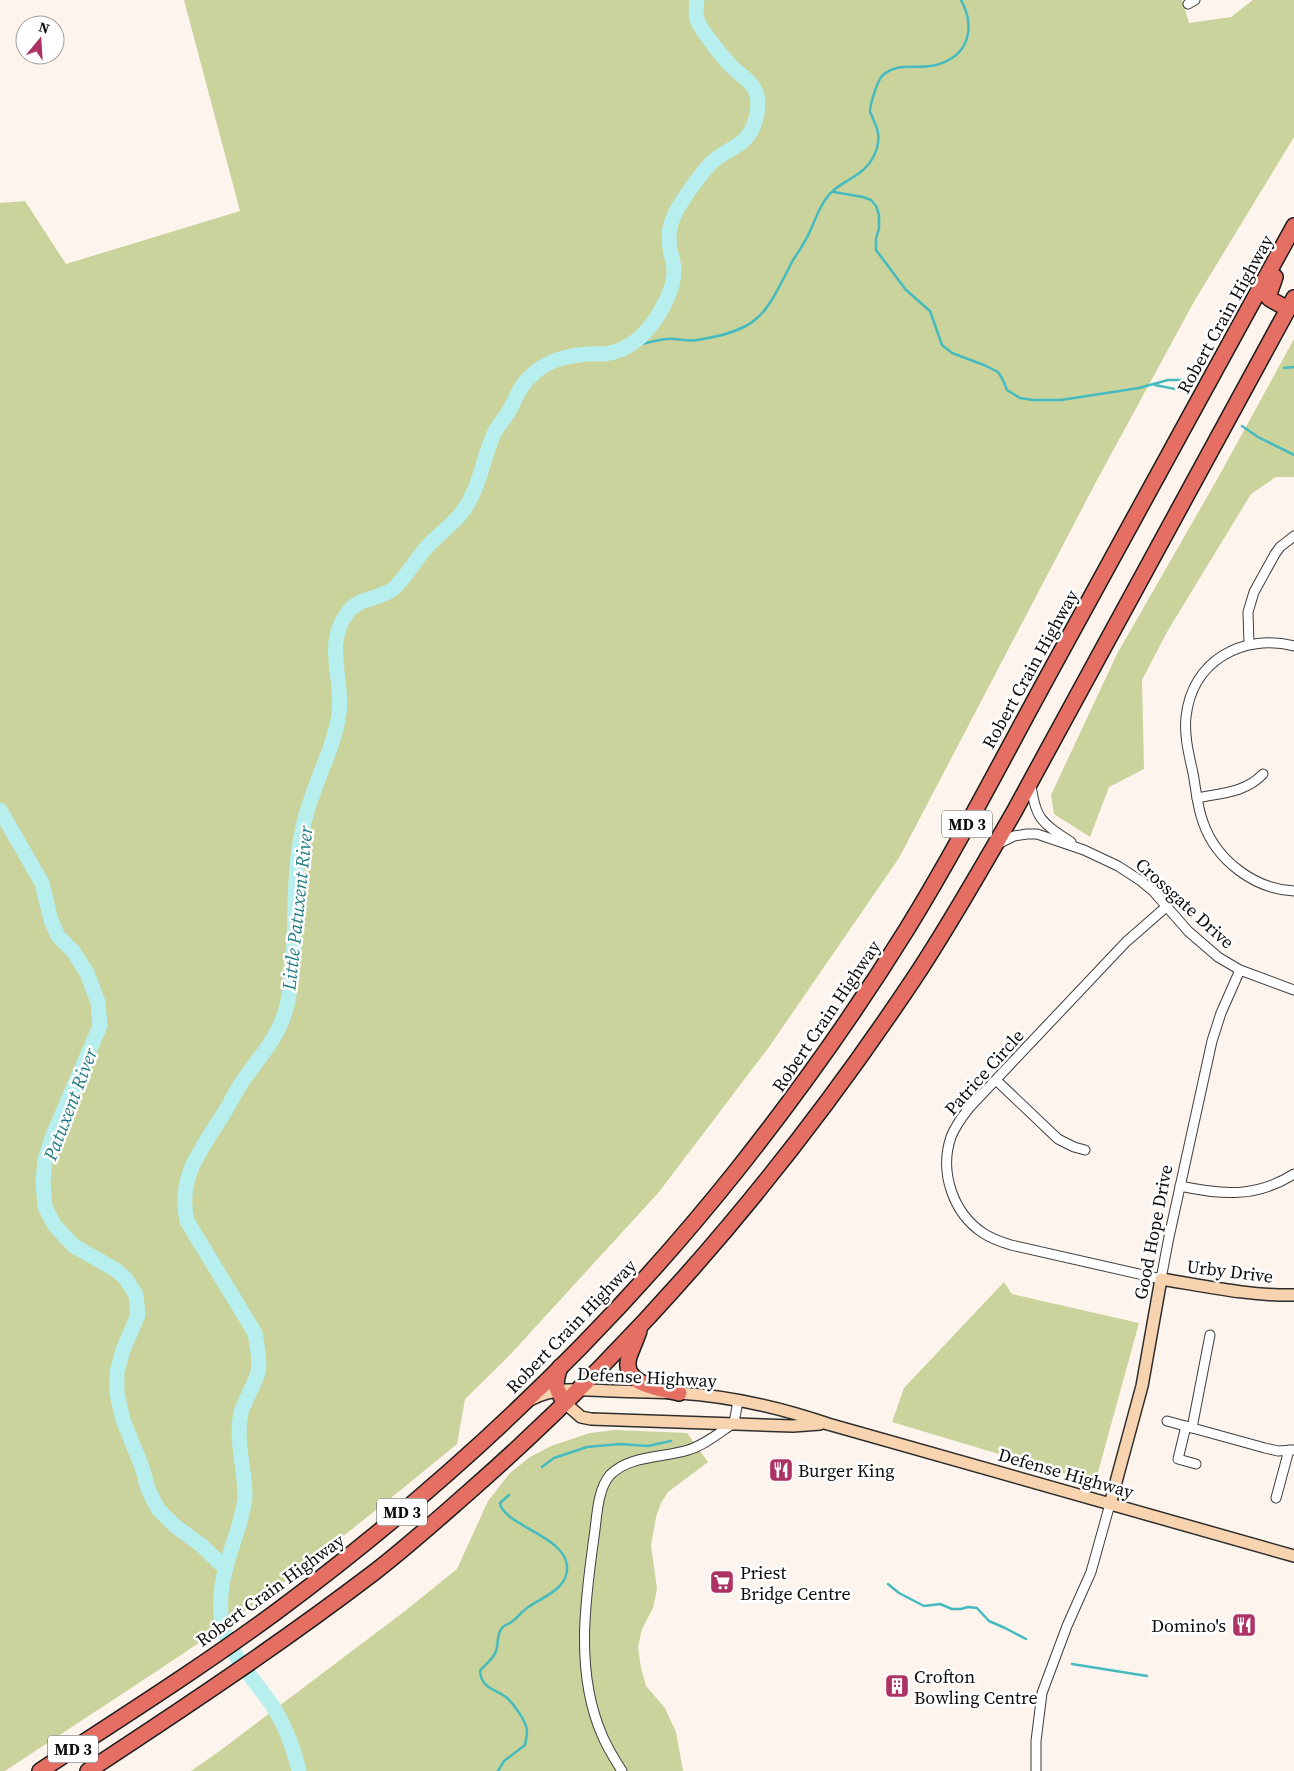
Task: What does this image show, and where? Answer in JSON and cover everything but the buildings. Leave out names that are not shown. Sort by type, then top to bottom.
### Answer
[{"type":"highway","points":[[1291,303],[1270,299],[1268,293],[1294,228]]},
{"type":"highway","name":"Robert Crain Highway","points":[[40,1771],[274,1614],[355,1552],[414,1503],[524,1403],[560,1367],[664,1257],[737,1170],[804,1082],[890,955],[937,878],[1294,228]]},
{"type":"highway","name":"MD 3","points":[[88,1771],[207,1693],[288,1636],[374,1572],[433,1523],[504,1461],[561,1397],[579,1390],[686,1278],[745,1209],[830,1099],[922,966],[994,847],[1291,303]]},
{"type":"highway","points":[[642,1325],[629,1358],[629,1371],[636,1381],[679,1393]]},
{"type":"highway","points":[[560,1367],[556,1380],[561,1397]]},
{"type":"main road","name":"Urby Drive","points":[[1161,1279],[1249,1293],[1294,1295]]},
{"type":"main road","name":"Good Hope Drive","points":[[1110,1504],[1142,1386],[1161,1279]]},
{"type":"main road","name":"Defense Highway","points":[[579,1390],[679,1393],[794,1412],[828,1424],[1294,1556]]},
{"type":"main road","name":"Defense Highway","points":[[524,1403],[542,1394],[561,1397],[581,1416],[591,1419],[793,1426],[828,1424]]},
{"type":"street","points":[[1248,644],[1248,612],[1254,592],[1275,554],[1280,547],[1294,536]]},
{"type":"street","points":[[1294,646],[1266,642],[1248,644],[1217,659],[1204,672],[1189,701],[1186,735],[1203,822],[1214,846],[1238,870],[1253,880],[1272,888],[1294,891]]},
{"type":"street","points":[[1197,798],[1242,789],[1256,781],[1263,774]]},
{"type":"street","name":"Crossgate Drive","points":[[1030,782],[1033,801],[1040,819],[1048,827],[1084,850]]},
{"type":"street","name":"Crossgate Drive","points":[[994,847],[1014,836],[1037,834],[1084,850],[1118,866],[1142,881],[1153,891],[1166,907],[1218,958],[1240,970],[1294,990]]},
{"type":"street","name":"Patrice Circle","points":[[1161,1279],[1011,1245],[994,1239],[969,1222],[960,1208],[952,1192],[947,1174],[947,1157],[950,1138],[969,1108],[1126,942],[1166,907]]},
{"type":"street","name":"Good Hope Drive","points":[[1161,1279],[1212,1041],[1221,1014],[1240,970]]},
{"type":"street","points":[[996,1080],[1058,1139],[1074,1148],[1085,1150]]},
{"type":"street","points":[[1180,1186],[1211,1192],[1242,1193],[1274,1185],[1294,1174]]},
{"type":"street","points":[[1196,1464],[1178,1458],[1189,1427],[1210,1335]]},
{"type":"street","points":[[622,1771],[602,1735],[593,1711],[586,1664],[584,1623],[586,1592],[600,1497],[609,1477],[626,1464],[690,1449],[734,1423],[738,1402]]},
{"type":"street","points":[[1167,1421],[1278,1451],[1292,1448],[1276,1498]]},
{"type":"street","points":[[1036,1771],[1037,1724],[1042,1693],[1090,1572],[1110,1504]]},
{"type":"green space","points":[[184,0],[1182,0],[1189,23],[1231,17],[1253,0],[1294,0],[1294,137],[1195,300],[1097,480],[899,858],[769,1047],[659,1192],[507,1358],[465,1399],[457,1444],[335,1543],[260,1600],[5,1771],[0,1771],[0,203],[25,201],[66,264],[240,211]]},
{"type":"green space","points":[[1294,339],[1294,477],[1276,477],[1251,494],[1167,632],[1142,680],[1144,769],[1109,787],[1090,837],[1054,814],[1051,795],[1117,654],[1219,476]]},
{"type":"green space","points":[[1004,1282],[1012,1294],[1139,1323],[1095,1483],[892,1422],[904,1388]]},
{"type":"green space","points":[[615,1430],[687,1433],[708,1462],[668,1492],[661,1503],[656,1517],[651,1545],[657,1589],[653,1608],[642,1629],[638,1647],[646,1686],[665,1708],[676,1732],[683,1771],[191,1771],[405,1611],[457,1569],[488,1501],[510,1473],[530,1457],[551,1446],[590,1433]]},
{"type":"waterway","name":"Little Patuxent River","points":[[299,1771],[292,1746],[274,1708],[241,1664],[223,1627],[221,1614],[223,1578],[245,1499],[239,1423],[243,1407],[258,1373],[259,1359],[255,1333],[187,1221],[185,1190],[193,1164],[200,1151],[241,1084],[274,1038],[287,1006],[293,960],[296,876],[300,843],[311,798],[332,743],[339,714],[340,701],[335,649],[341,624],[352,607],[393,589],[426,548],[463,511],[477,484],[494,433],[509,411],[521,387],[528,379],[545,365],[558,360],[579,355],[606,354],[625,348],[635,342],[652,324],[665,302],[674,277],[669,237],[670,226],[676,211],[710,164],[742,142],[752,129],[758,108],[755,90],[725,59],[701,27],[696,17],[697,0]]},
{"type":"waterway","points":[[626,348],[652,341],[671,339],[694,340],[721,335],[744,327],[762,313],[772,299],[808,235],[825,200],[838,187],[867,167],[872,159],[877,148],[878,137],[870,108],[882,76],[888,71],[901,67],[936,65],[947,61],[962,48],[966,40],[968,21],[966,10],[961,0]]},
{"type":"waterway","points":[[834,192],[863,197],[871,200],[876,206],[879,215],[876,250],[906,290],[930,311],[942,345],[952,353],[998,372],[1007,390],[1020,398],[1061,400],[1139,388],[1168,380],[1192,380]]},
{"type":"waterway","points":[[1284,368],[1294,367]]},
{"type":"waterway","points":[[1155,385],[1185,391]]},
{"type":"waterway","points":[[1242,426],[1258,437],[1294,455]]},
{"type":"waterway","name":"Patuxent River","points":[[0,810],[42,883],[51,920],[58,936],[73,951],[87,973],[98,1002],[100,1026],[53,1135],[45,1159],[43,1182],[45,1207],[55,1226],[74,1246],[116,1270],[126,1279],[136,1295],[138,1315],[123,1350],[117,1372],[117,1394],[123,1420],[142,1467],[148,1489],[158,1509],[175,1526],[201,1545],[225,1568]]},
{"type":"waterway","points":[[542,1467],[554,1458],[587,1447],[620,1444],[648,1446],[671,1441]]},
{"type":"waterway","points":[[498,1771],[504,1761],[525,1745],[527,1730],[522,1717],[512,1703],[506,1697],[486,1685],[480,1671],[495,1654],[501,1628],[559,1586],[564,1581],[567,1566],[564,1556],[556,1547],[511,1518],[504,1511],[500,1503],[509,1495]]},
{"type":"waterway","points":[[888,1584],[899,1593],[924,1606],[940,1604],[952,1609],[977,1608],[989,1621],[1026,1639]]},
{"type":"waterway","points":[[1072,1664],[1147,1676]]},
{"type":"place","name":"Burger King","points":[[781,1470]]},
{"type":"place","name":"Priest Bridge Centre","points":[[722,1582]]},
{"type":"place","name":"Domino's","points":[[1244,1625]]},
{"type":"place","name":"Crofton Bowling Centre","points":[[897,1686]]}]
